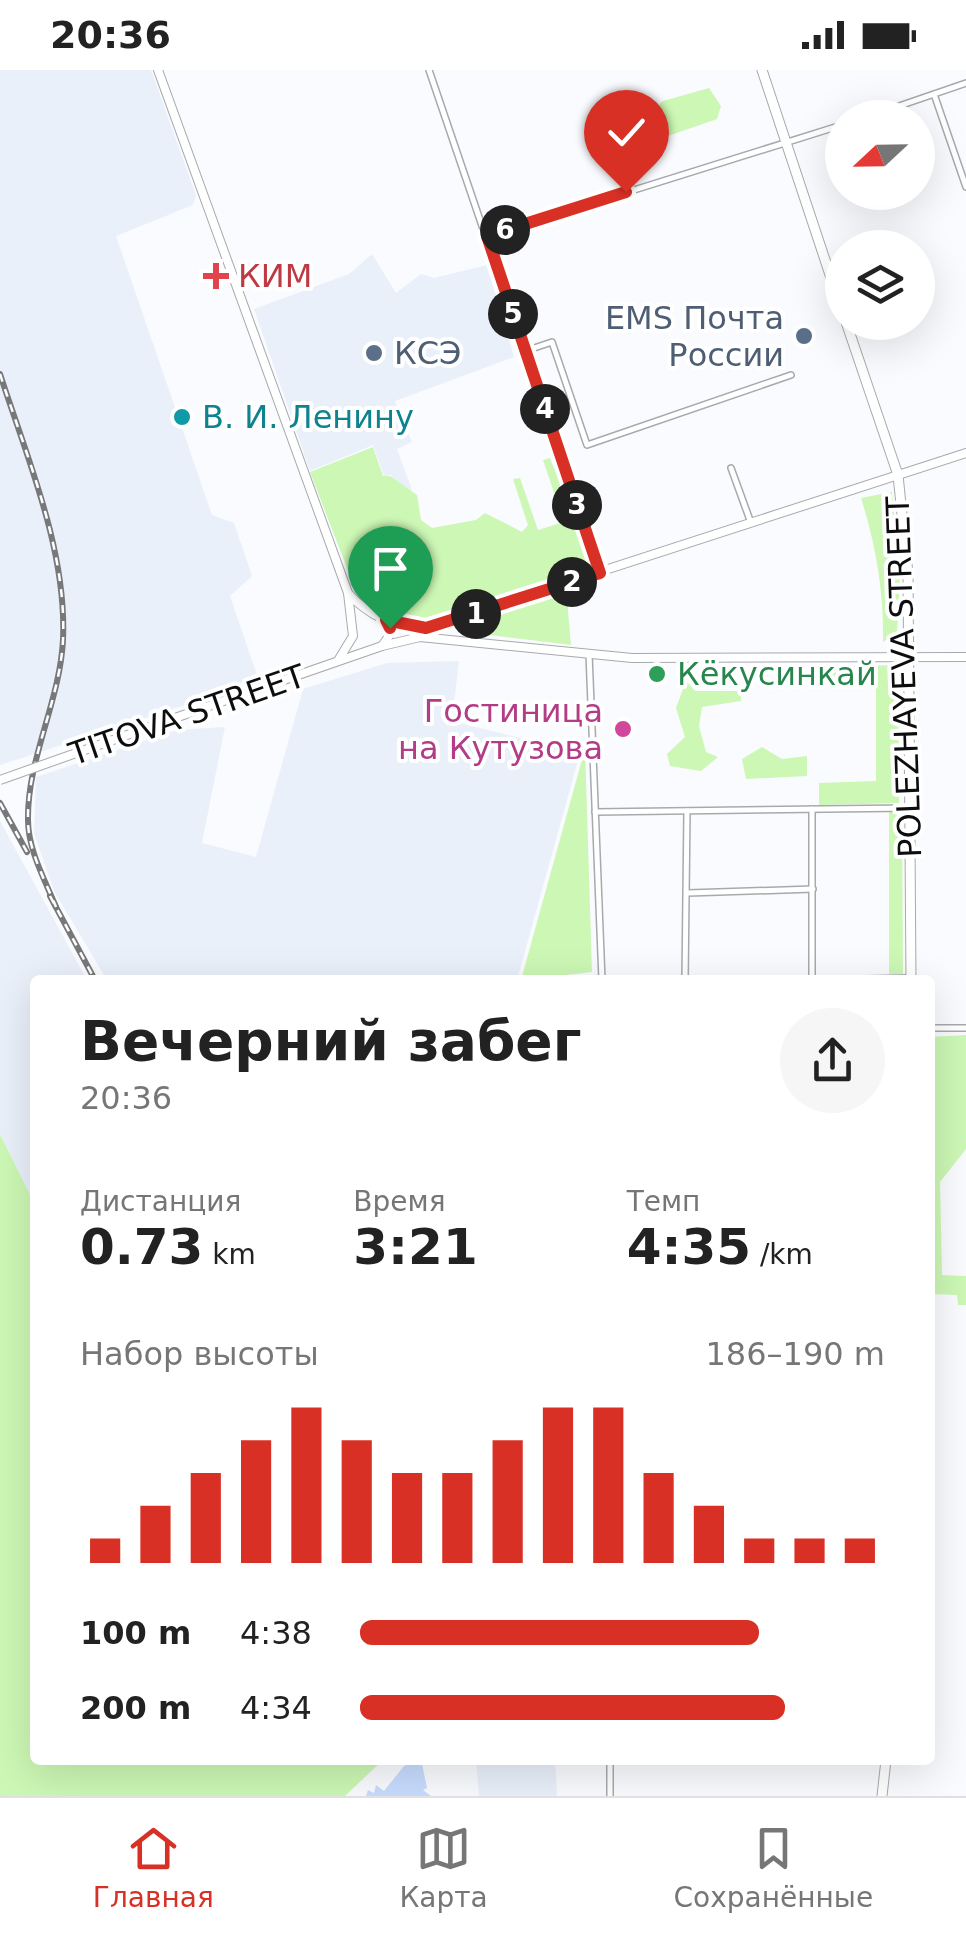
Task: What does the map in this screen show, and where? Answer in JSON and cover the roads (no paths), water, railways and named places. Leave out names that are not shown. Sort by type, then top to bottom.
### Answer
[{"type":"main road","points":[[158,70],[348,593],[353,636],[336,662]]},
{"type":"main road","points":[[762,70],[825,260]]},
{"type":"main road","name":"POLEZHAYEVA STREET","points":[[852,340],[898,475],[908,574],[911,975]]},
{"type":"main road","points":[[408,628],[464,617],[966,452]]},
{"type":"main road","points":[[348,593],[386,620],[434,638],[461,641],[589,654],[966,657]]},
{"type":"main road","points":[[353,626],[370,612]]},
{"type":"main road","points":[[461,641],[454,632],[464,617]]},
{"type":"main road","points":[[353,636],[363,648],[378,647],[390,632],[386,620]]},
{"type":"main road","name":"TITOVA STREET","points":[[0,780],[378,647],[408,638],[434,638]]},
{"type":"main road","points":[[882,1796],[885,1765]]},
{"type":"street","points":[[429,70],[600,573]]},
{"type":"street","points":[[916,100],[966,84]]},
{"type":"street","points":[[934,94],[966,187]]},
{"type":"street","points":[[487,236],[825,130]]},
{"type":"street","points":[[526,352],[552,342],[588,445],[791,375]]},
{"type":"street","points":[[730,468],[750,523]]},
{"type":"street","points":[[589,654],[602,975]]},
{"type":"street","points":[[595,812],[908,808]]},
{"type":"street","points":[[812,809],[816,975]]},
{"type":"street","points":[[685,975],[687,811]]},
{"type":"street","points":[[688,892],[813,889]]},
{"type":"street","points":[[935,1028],[966,1028]]},
{"type":"street","points":[[610,1765],[610,1796]]},
{"type":"water","points":[[422,1765],[427,1788],[423,1790],[431,1796],[366,1796],[368,1790],[374,1793],[376,1785],[384,1791],[404,1766]]},
{"type":"railway","points":[[0,374],[52,538],[63,606],[61,663],[33,775],[28,820],[34,854],[56,907]]},
{"type":"railway","points":[[0,803],[27,852]]},
{"type":"railway","points":[[50,896],[92,975]]},
{"type":"place","name":"КИМ","points":[[216,276]]},
{"type":"place","name":"EMS Почта России","points":[[804,336]]},
{"type":"place","name":"КСЭ","points":[[374,353]]},
{"type":"place","name":"В. И. Ленину","points":[[182,417]]},
{"type":"place","name":"Кёкусинкай","points":[[657,674]]},
{"type":"place","name":"Гостиница на Кутузова","points":[[623,729]]}]
